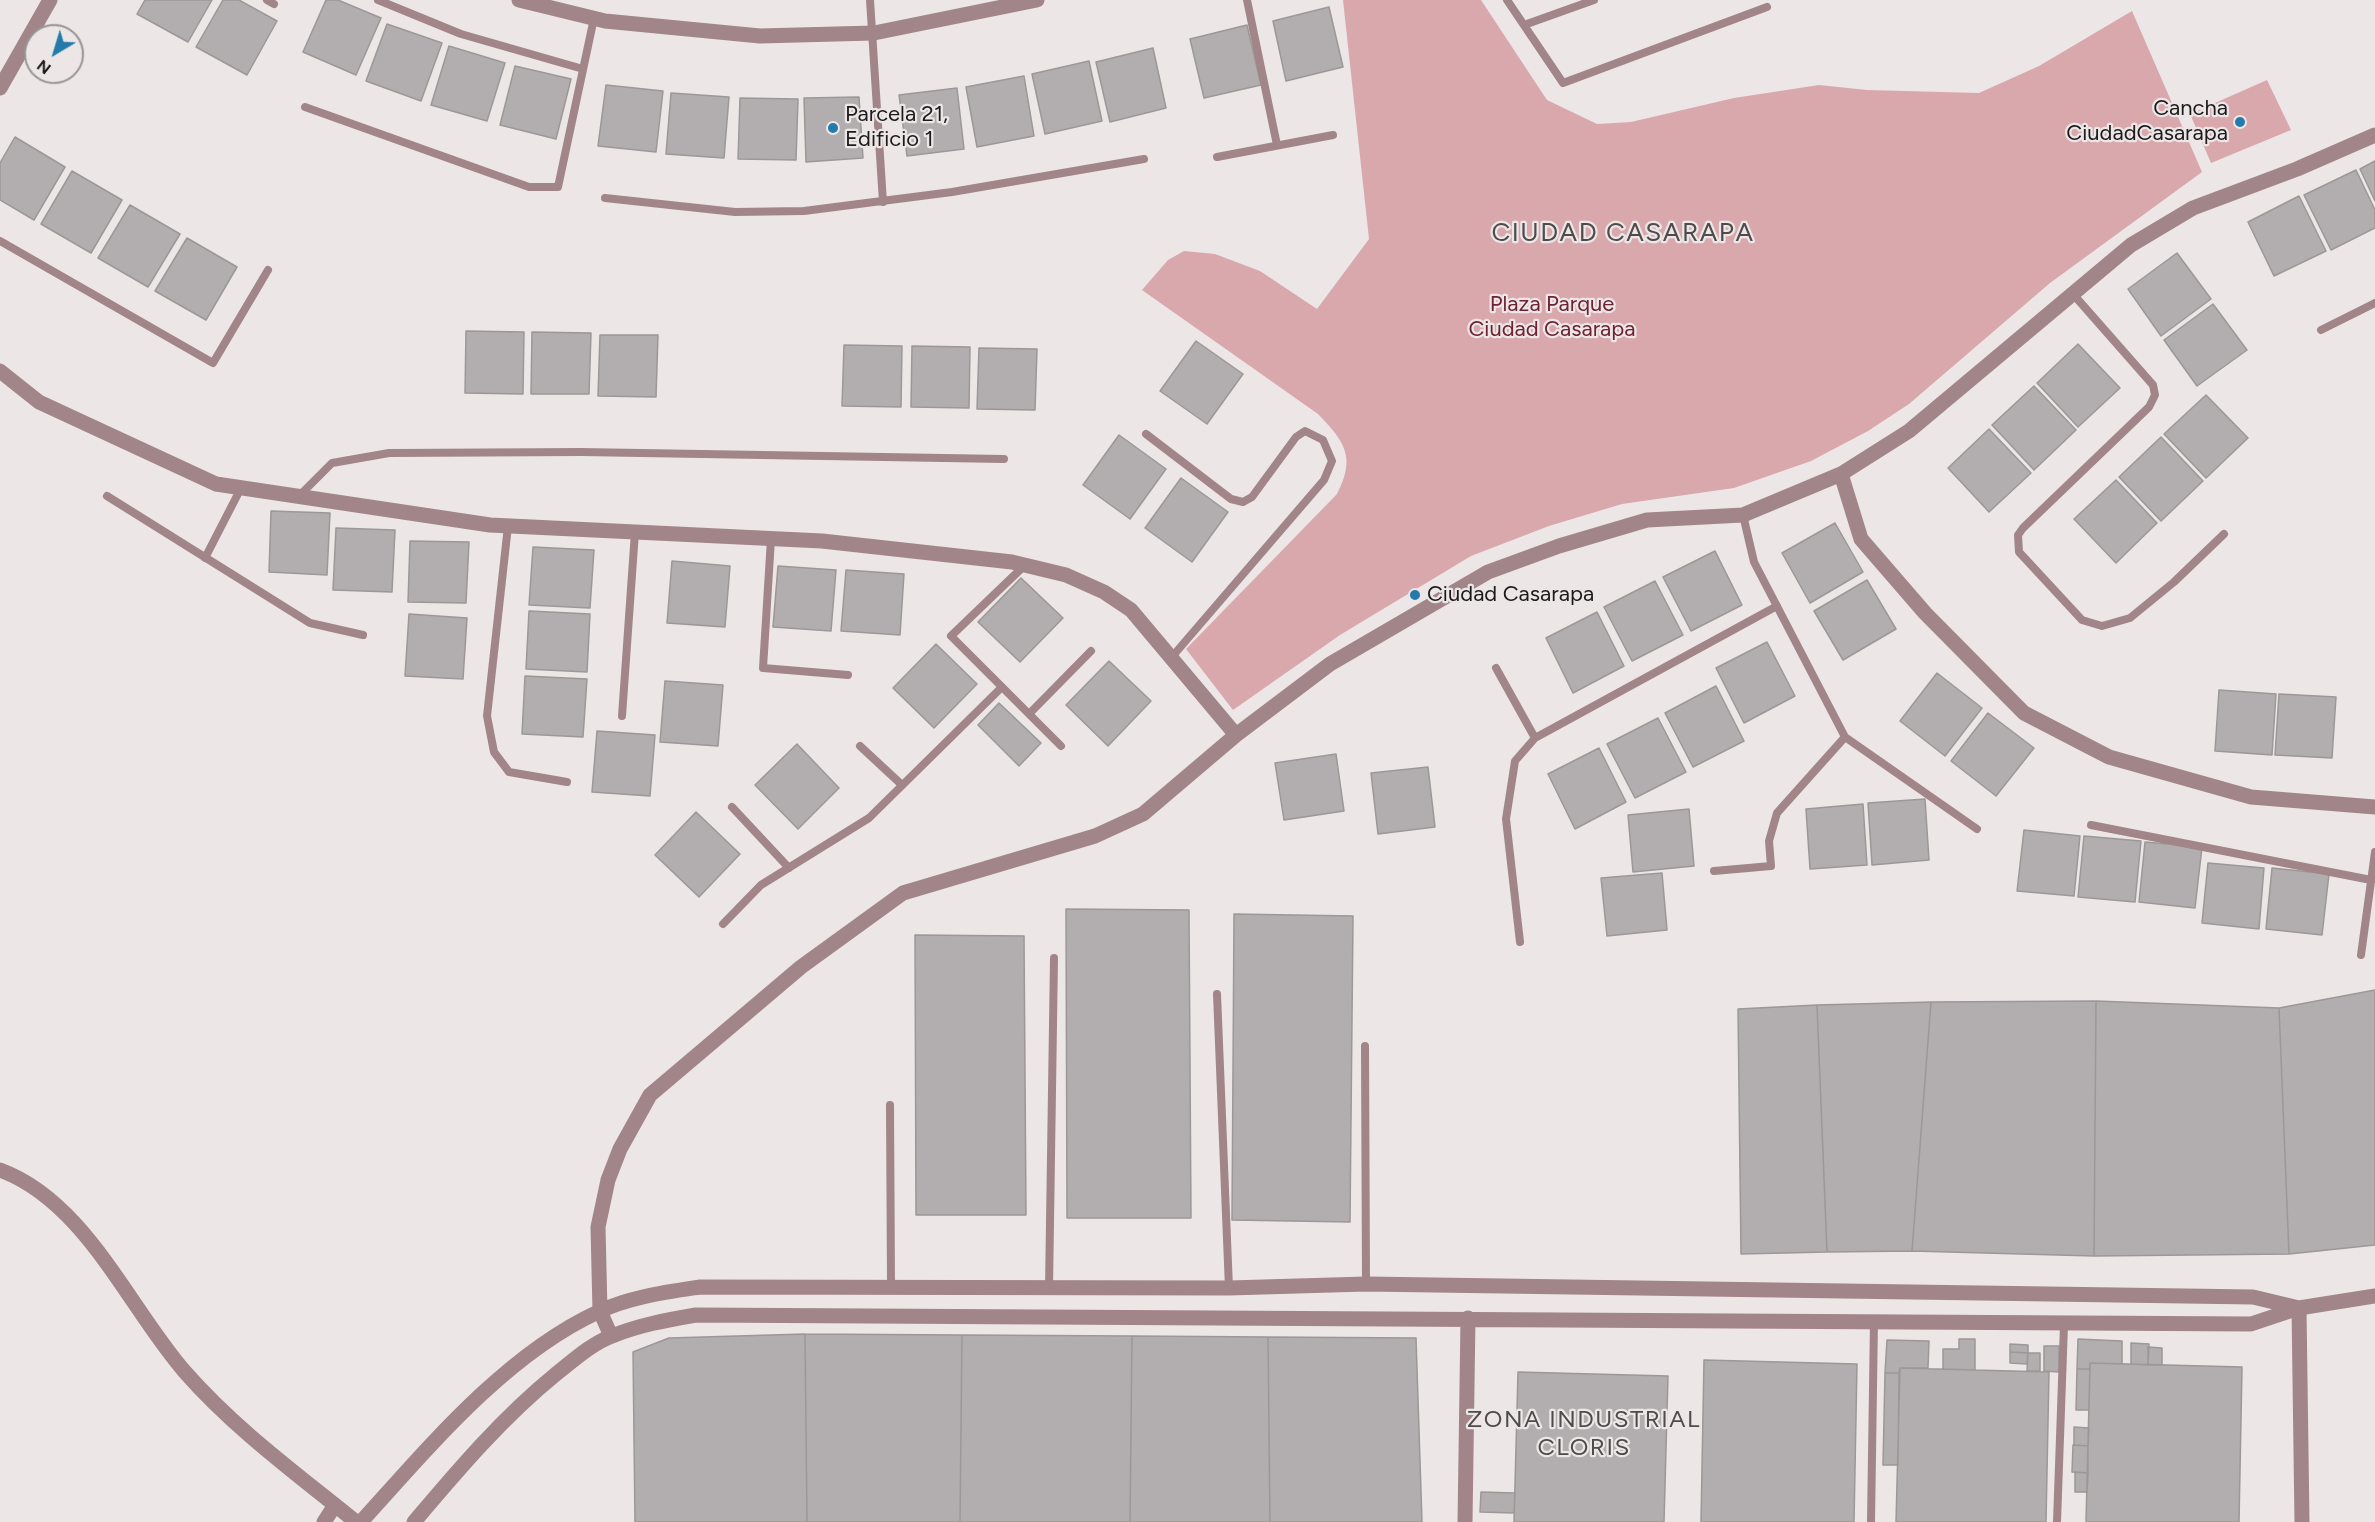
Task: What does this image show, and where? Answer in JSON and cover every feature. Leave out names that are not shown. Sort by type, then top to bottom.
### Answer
[{"type":"street","points":[[0,87],[50,0]]},
{"type":"street","points":[[519,0],[594,18],[760,36],[874,33],[1037,0]]},
{"type":"street","points":[[611,1336],[600,1311],[598,1227],[608,1180],[620,1149],[650,1095],[801,968],[903,893],[1095,836],[1143,814],[1236,735],[1330,664],[1488,572],[1559,546],[1647,520],[1743,514],[1841,474],[1909,431],[2131,245],[2193,208],[2297,169],[2375,135]]},
{"type":"street","points":[[0,371],[39,402],[216,484],[297,498],[508,526],[822,541],[1024,565],[1066,574],[1104,592],[1131,610],[1236,735]]},
{"type":"street","points":[[1841,474],[1861,538],[1925,613],[2024,713],[2109,757],[2251,797],[2375,807]]},
{"type":"street","points":[[0,1170],[41,1194],[71,1219],[184,1371],[251,1437],[356,1522]]},
{"type":"street","points":[[361,1522],[443,1433],[491,1387],[534,1351],[600,1311],[664,1293],[700,1287],[1229,1288],[1366,1284],[2253,1297],[2299,1308]]},
{"type":"street","points":[[414,1522],[480,1444],[528,1397],[583,1351],[611,1336],[656,1322],[696,1315],[2251,1324],[2299,1308],[2375,1296]]},
{"type":"street","points":[[2299,1308],[2302,1522]]},
{"type":"street","points":[[1465,1522],[1468,1318]]},
{"type":"street","points":[[324,1522],[335,1505]]},
{"type":"lane","points":[[378,0],[461,34],[583,69]]},
{"type":"lane","points":[[870,0],[874,33],[883,202]]},
{"type":"lane","points":[[1247,0],[1277,146]]},
{"type":"lane","points":[[1507,0],[1563,82],[1767,7]]},
{"type":"lane","points":[[1524,25],[1594,0]]},
{"type":"lane","points":[[305,107],[529,187],[558,187],[594,18]]},
{"type":"lane","points":[[1217,157],[1333,135]]},
{"type":"lane","points":[[604,198],[735,212],[804,211],[883,202],[1144,159]]},
{"type":"lane","points":[[0,241],[213,363],[268,270]]},
{"type":"lane","points":[[2073,294],[2153,385],[2155,395],[2149,407],[2024,528],[2018,535],[2019,552],[2082,620],[2102,626],[2130,618],[2174,582],[2224,534]]},
{"type":"lane","points":[[2321,330],[2375,303]]},
{"type":"lane","points":[[1146,434],[1231,499],[1243,502],[1252,497],[1296,437],[1305,431],[1323,440],[1332,461],[1324,480],[1171,658]]},
{"type":"lane","points":[[297,498],[332,463],[389,453],[581,452],[1004,459]]},
{"type":"lane","points":[[205,558],[241,488]]},
{"type":"lane","points":[[107,496],[310,623],[363,635]]},
{"type":"lane","points":[[1743,514],[1754,562],[1845,737],[1977,829]]},
{"type":"lane","points":[[508,526],[487,716],[494,752],[509,772],[567,782]]},
{"type":"lane","points":[[622,716],[635,532]]},
{"type":"lane","points":[[771,539],[763,669],[848,675]]},
{"type":"lane","points":[[1024,565],[951,636],[1061,746]]},
{"type":"lane","points":[[1520,942],[1506,819],[1515,760],[1535,738],[1777,606]]},
{"type":"lane","points":[[1029,714],[1091,651]]},
{"type":"lane","points":[[1496,668],[1535,738]]},
{"type":"lane","points":[[723,924],[761,885],[869,818],[1002,687]]},
{"type":"lane","points":[[1714,871],[1771,866],[1769,842],[1777,813],[1845,737]]},
{"type":"lane","points":[[860,746],[902,785]]},
{"type":"lane","points":[[732,807],[789,868]]},
{"type":"lane","points":[[2091,825],[2371,880]]},
{"type":"lane","points":[[2361,955],[2375,852]]},
{"type":"lane","points":[[1049,1288],[1054,958]]},
{"type":"lane","points":[[1217,994],[1229,1288]]},
{"type":"lane","points":[[1365,1046],[1366,1284]]},
{"type":"lane","points":[[890,1105],[891,1286]]},
{"type":"lane","points":[[1871,1522],[1874,1321]]},
{"type":"lane","points":[[2057,1522],[2064,1324]]},
{"type":"green space","name":"Plaza Parque Ciudad Casarapa","points":[[1343,0],[1481,0],[1547,100],[1597,124],[1631,122],[1734,98],[1819,85],[1867,90],[1979,93],[2039,66],[2132,11],[2202,172],[2050,283],[1909,404],[1868,431],[1811,461],[1734,488],[1622,504],[1549,526],[1471,556],[1340,635],[1233,710],[1186,649],[1337,494],[1346,470],[1345,451],[1335,433],[1318,414],[1142,290],[1168,260],[1184,251],[1215,254],[1260,271],[1317,309],[1369,239]]},
{"type":"green space","name":"Cancha CiudadCasarapa","points":[[2267,80],[2291,130],[2211,163],[2190,114]]},
{"type":"building","points":[[145,0],[212,0],[188,42],[137,14]]},
{"type":"building","points":[[223,0],[239,0],[277,21],[247,75],[196,47]]},
{"type":"building","points":[[326,0],[338,0],[381,18],[356,75],[303,52]]},
{"type":"building","points":[[1329,7],[1343,67],[1286,81],[1273,21]]},
{"type":"building","points":[[387,24],[442,43],[421,101],[366,81]]},
{"type":"building","points":[[1247,25],[1261,85],[1204,98],[1190,39]]},
{"type":"building","points":[[449,46],[505,63],[487,121],[431,105]]},
{"type":"building","points":[[1153,48],[1166,108],[1110,122],[1096,62]]},
{"type":"building","points":[[1089,61],[1102,121],[1045,134],[1032,74]]},
{"type":"building","points":[[515,66],[571,79],[556,139],[500,125]]},
{"type":"building","points":[[1024,76],[1034,136],[977,147],[966,87]]},
{"type":"building","points":[[606,85],[663,91],[656,152],[598,146]]},
{"type":"building","points":[[957,88],[964,149],[907,156],[899,95]]},
{"type":"building","points":[[671,93],[729,97],[724,158],[666,154]]},
{"type":"building","name":"Parcela 21, Edificio 1","points":[[859,97],[863,158],[806,162],[804,98]]},
{"type":"building","points":[[740,98],[798,99],[796,160],[738,159]]},
{"type":"building","points":[[15,137],[65,167],[34,220],[0,200],[0,163]]},
{"type":"building","points":[[2375,161],[2375,201],[2360,169]]},
{"type":"building","points":[[2356,170],[2375,210],[2375,228],[2331,250],[2304,195]]},
{"type":"building","points":[[72,171],[122,200],[91,253],[41,224]]},
{"type":"building","points":[[2299,196],[2326,251],[2274,276],[2248,222]]},
{"type":"building","points":[[130,205],[180,234],[148,287],[98,258]]},
{"type":"building","points":[[187,238],[237,267],[206,320],[155,291]]},
{"type":"building","points":[[2177,253],[2211,299],[2161,336],[2128,289]]},
{"type":"building","points":[[2213,304],[2247,350],[2197,386],[2164,340]]},
{"type":"building","points":[[466,331],[524,332],[523,394],[465,393]]},
{"type":"building","points":[[532,332],[591,333],[589,394],[531,394]]},
{"type":"building","points":[[600,335],[658,335],[656,397],[598,396]]},
{"type":"building","points":[[1196,341],[1243,374],[1207,424],[1160,391]]},
{"type":"building","points":[[2078,344],[2120,388],[2078,427],[2037,383]]},
{"type":"building","points":[[844,345],[902,346],[901,407],[842,406]]},
{"type":"building","points":[[912,346],[970,347],[969,408],[911,407]]},
{"type":"building","points":[[979,348],[1037,349],[1035,410],[977,409]]},
{"type":"building","points":[[2034,386],[2076,430],[2034,470],[1992,425]]},
{"type":"building","points":[[2206,395],[2248,438],[2206,478],[2164,434]]},
{"type":"building","points":[[1989,429],[2031,473],[1989,512],[1948,468]]},
{"type":"building","points":[[1119,435],[1166,469],[1130,519],[1083,485]]},
{"type":"building","points":[[2161,437],[2203,481],[2161,521],[2119,477]]},
{"type":"building","points":[[1181,478],[1228,512],[1192,562],[1145,528]]},
{"type":"building","points":[[2116,480],[2157,523],[2116,563],[2074,519]]},
{"type":"building","points":[[271,511],[330,513],[327,575],[269,572]]},
{"type":"building","points":[[1835,523],[1863,572],[1810,603],[1782,553]]},
{"type":"building","points":[[336,528],[395,530],[392,592],[333,590]]},
{"type":"building","points":[[410,541],[469,542],[466,603],[408,602]]},
{"type":"building","points":[[533,547],[594,550],[590,608],[529,605]]},
{"type":"building","points":[[1715,551],[1742,605],[1691,631],[1663,577]]},
{"type":"building","points":[[672,561],[730,566],[725,627],[667,623]]},
{"type":"building","points":[[778,566],[836,570],[831,631],[773,627]]},
{"type":"building","points":[[846,570],[904,574],[900,635],[841,631]]},
{"type":"building","points":[[1021,578],[1063,618],[1020,662],[978,622]]},
{"type":"building","points":[[1867,580],[1896,629],[1843,660],[1814,611]]},
{"type":"building","points":[[1655,581],[1683,635],[1632,661],[1604,607]]},
{"type":"building","points":[[529,611],[590,614],[587,672],[526,669]]},
{"type":"building","points":[[1597,612],[1624,666],[1573,693],[1546,638]]},
{"type":"building","points":[[409,614],[467,618],[463,679],[405,676]]},
{"type":"building","points":[[1767,642],[1795,696],[1744,723],[1716,668]]},
{"type":"building","points":[[936,644],[977,684],[934,728],[893,688]]},
{"type":"building","points":[[1109,661],[1151,701],[1108,746],[1066,705]]},
{"type":"building","points":[[1937,673],[1982,708],[1945,756],[1900,721]]},
{"type":"building","points":[[525,676],[587,679],[583,737],[522,734]]},
{"type":"building","points":[[665,681],[723,685],[718,746],[660,742]]},
{"type":"building","points":[[1716,686],[1744,741],[1693,767],[1665,713]]},
{"type":"building","points":[[2219,690],[2276,694],[2272,755],[2215,751]]},
{"type":"building","points":[[2279,694],[2336,697],[2332,758],[2275,755]]},
{"type":"building","points":[[999,703],[1041,743],[1019,766],[978,725]]},
{"type":"building","points":[[1988,713],[2034,748],[1996,796],[1951,761]]},
{"type":"building","points":[[1658,718],[1686,772],[1635,798],[1607,744]]},
{"type":"building","points":[[597,731],[655,735],[650,796],[592,792]]},
{"type":"building","points":[[797,744],[839,788],[798,829],[755,785]]},
{"type":"building","points":[[1599,748],[1626,802],[1575,829],[1548,774]]},
{"type":"building","points":[[1336,754],[1344,811],[1284,820],[1275,763]]},
{"type":"building","points":[[1428,767],[1435,827],[1378,834],[1371,773]]},
{"type":"building","points":[[1925,799],[1929,860],[1872,865],[1868,803]]},
{"type":"building","points":[[1863,804],[1867,865],[1810,869],[1806,809]]},
{"type":"building","points":[[1689,809],[1694,866],[1633,872],[1628,815]]},
{"type":"building","points":[[696,812],[740,854],[699,897],[655,855]]},
{"type":"building","points":[[2024,830],[2080,836],[2074,896],[2017,891]]},
{"type":"building","points":[[2084,836],[2141,841],[2135,902],[2078,897]]},
{"type":"building","points":[[2145,842],[2202,847],[2195,908],[2139,902]]},
{"type":"building","points":[[2208,863],[2264,868],[2259,929],[2202,923]]},
{"type":"building","points":[[2272,868],[2329,874],[2322,935],[2266,929]]},
{"type":"building","points":[[1662,873],[1667,930],[1607,936],[1601,878]]},
{"type":"building","points":[[1066,909],[1189,910],[1191,1218],[1067,1218]]},
{"type":"building","points":[[1234,914],[1353,916],[1350,1222],[1232,1220]]},
{"type":"building","points":[[915,935],[1024,936],[1026,1215],[916,1215]]},
{"type":"building","points":[[2375,990],[2375,1245],[2289,1254],[2279,1008]]},
{"type":"building","points":[[2096,1001],[2279,1008],[2289,1254],[2094,1256]]},
{"type":"building","points":[[2096,1001],[2094,1256],[1912,1251],[1931,1002]]},
{"type":"building","points":[[1931,1002],[1912,1251],[1827,1252],[1817,1005]]},
{"type":"building","points":[[1817,1005],[1827,1252],[1741,1254],[1738,1009]]},
{"type":"building","points":[[805,1334],[807,1522],[635,1522],[633,1352],[669,1338]]},
{"type":"building","points":[[805,1334],[962,1335],[960,1522],[807,1522]]},
{"type":"building","points":[[962,1335],[1132,1336],[1130,1522],[960,1522]]},
{"type":"building","points":[[1132,1336],[1268,1337],[1270,1522],[1130,1522]]},
{"type":"building","points":[[1268,1337],[1416,1338],[1422,1522],[1270,1522]]},
{"type":"building","points":[[1959,1339],[1975,1339],[1975,1370],[1943,1369],[1943,1349],[1959,1349]]},
{"type":"building","points":[[2078,1339],[2122,1341],[2122,1364],[2090,1363],[2090,1369],[2077,1369]]},
{"type":"building","points":[[1887,1340],[1929,1341],[1928,1368],[1900,1368],[1899,1373],[1885,1373]]},
{"type":"building","points":[[2131,1343],[2149,1344],[2148,1365],[2131,1364]]},
{"type":"building","points":[[2010,1344],[2028,1345],[2028,1353],[2010,1352]]},
{"type":"building","points":[[2044,1346],[2059,1346],[2059,1372],[2044,1371]]},
{"type":"building","points":[[2148,1347],[2162,1348],[2162,1365],[2148,1365]]},
{"type":"building","points":[[2010,1352],[2028,1353],[2027,1364],[2010,1363]]},
{"type":"building","points":[[2028,1353],[2040,1353],[2040,1371],[2027,1371]]},
{"type":"building","points":[[1704,1360],[1857,1364],[1854,1522],[1701,1522]]},
{"type":"building","points":[[2090,1363],[2242,1367],[2239,1522],[2086,1522]]},
{"type":"building","points":[[1900,1368],[2049,1372],[2046,1522],[1896,1522]]},
{"type":"building","points":[[2077,1369],[2090,1369],[2089,1410],[2076,1410]]},
{"type":"building","points":[[1518,1372],[1668,1376],[1664,1522],[1514,1522]]},
{"type":"building","points":[[1885,1373],[1899,1373],[1898,1465],[1883,1465]]},
{"type":"building","points":[[2074,1427],[2089,1428],[2088,1446],[2074,1445]]},
{"type":"building","points":[[2073,1445],[2088,1446],[2088,1473],[2072,1472]]},
{"type":"building","points":[[2075,1472],[2088,1473],[2087,1492],[2075,1492]]},
{"type":"building","points":[[1481,1492],[1515,1493],[1514,1513],[1480,1512]]},
{"type":"place","name":"Cancha CiudadCasarapa","points":[[2240,122]]},
{"type":"place","name":"Parcela 21, Edificio 1","points":[[833,128]]},
{"type":"place","name":"Ciudad Casarapa","points":[[1415,595]]},
{"type":"district","name":"CIUDAD CASARAPA","points":[[1623,233]]},
{"type":"district","name":"ZONA INDUSTRIAL CLORIS","points":[[1584,1434]]}]
